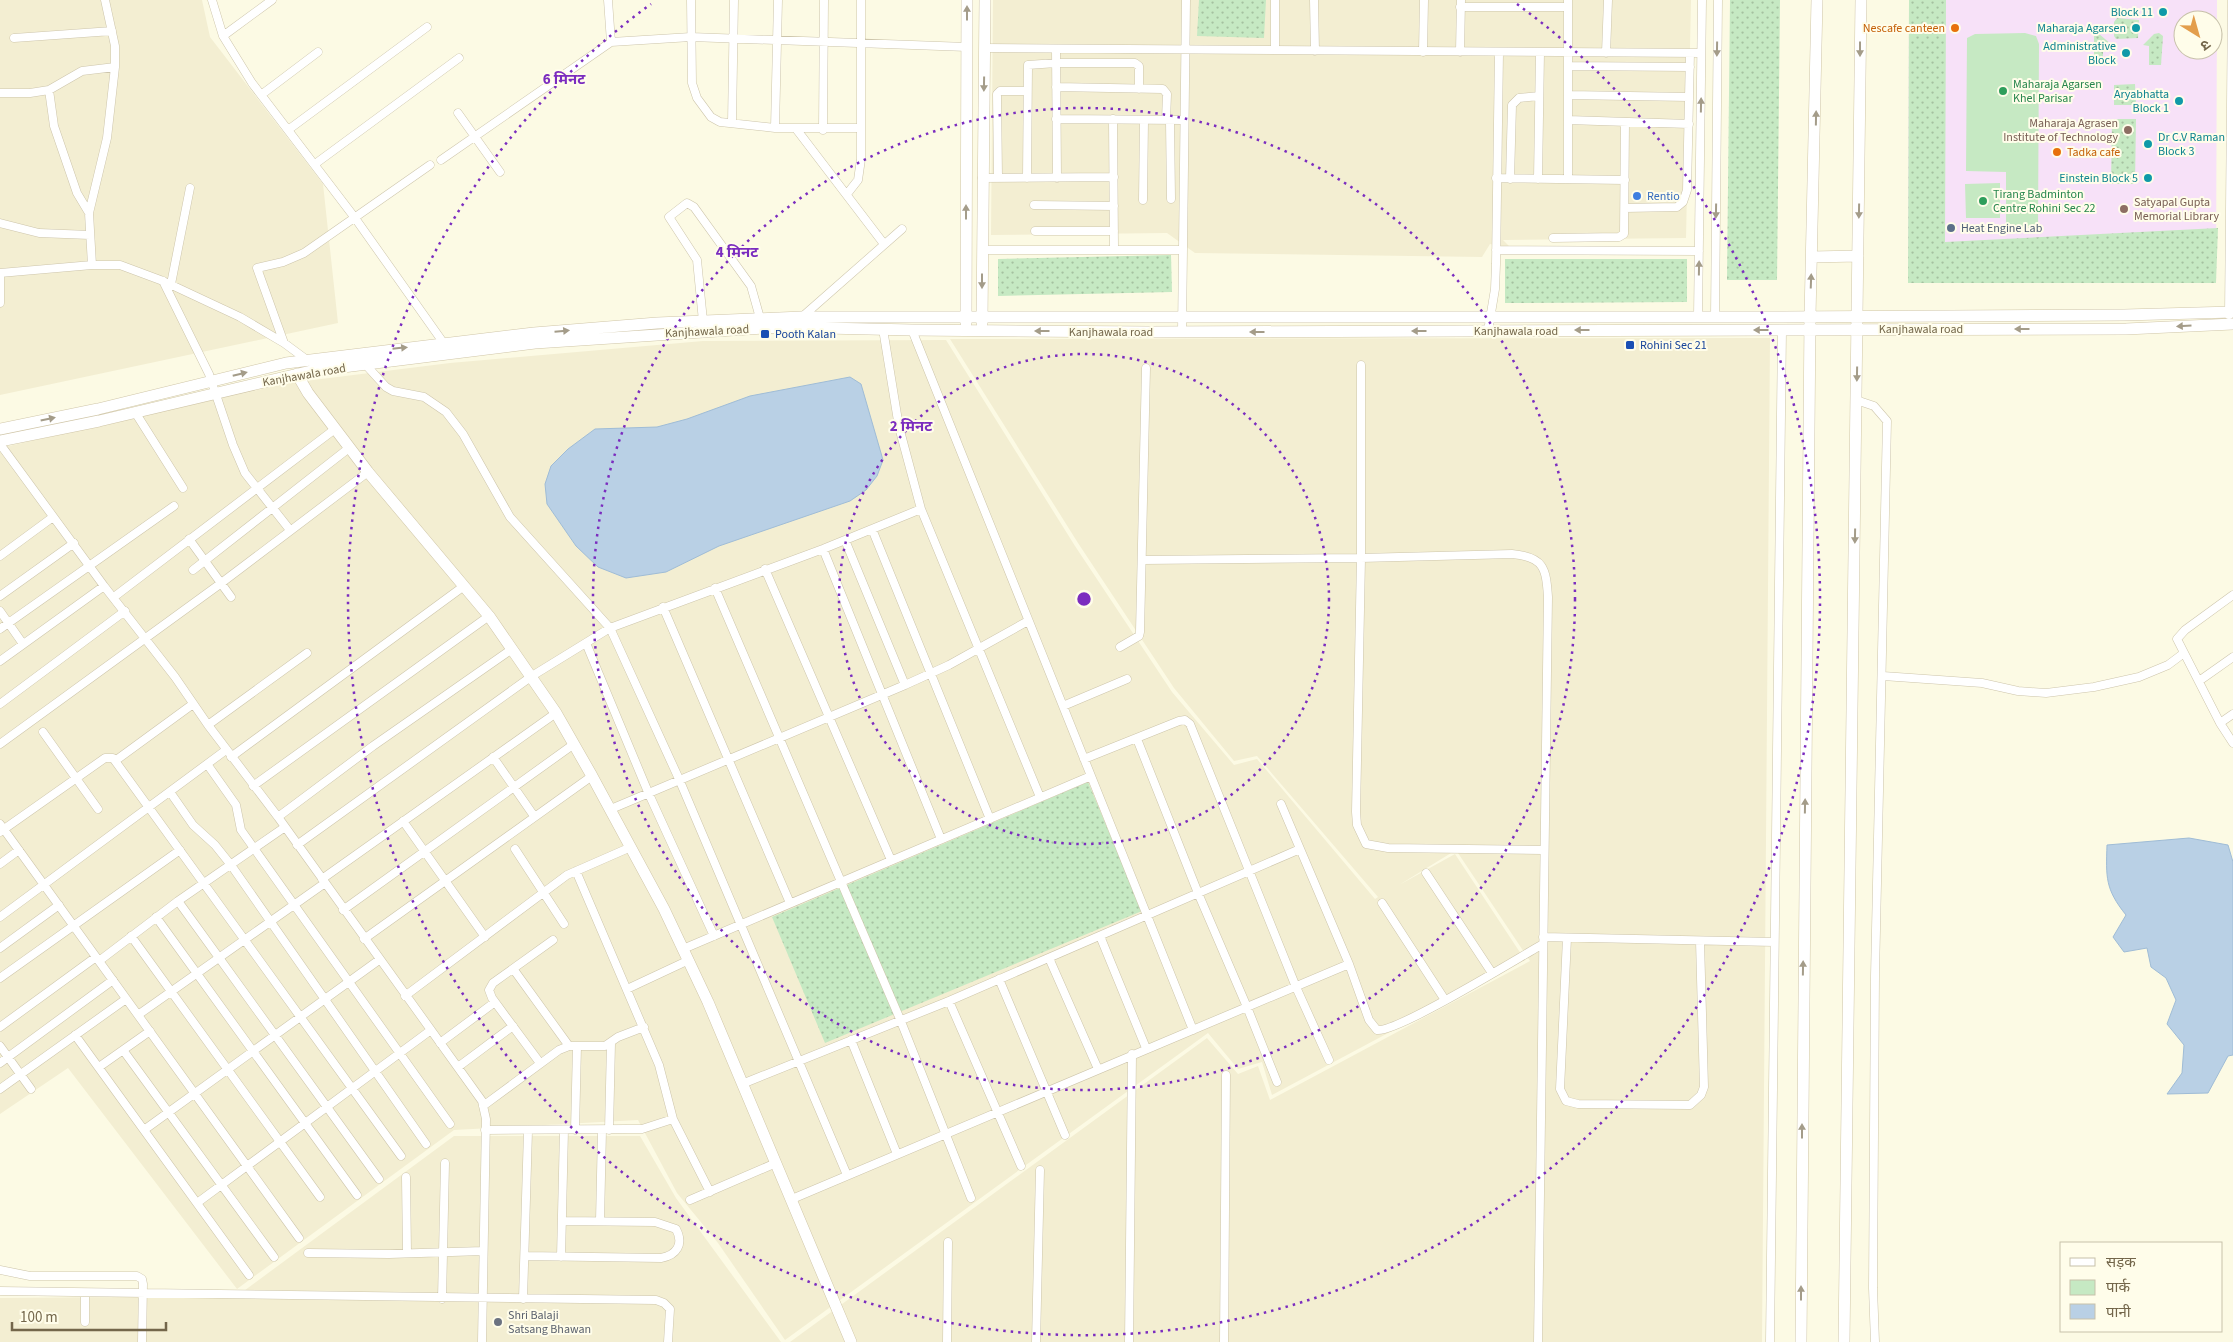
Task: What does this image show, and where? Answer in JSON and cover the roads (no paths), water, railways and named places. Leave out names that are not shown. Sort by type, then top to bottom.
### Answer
[{"type":"street","points":[[92,264],[89,213],[107,138],[115,67],[112,31],[105,0]]},
{"type":"street","points":[[212,0],[223,36],[236,59],[261,95],[355,218],[450,354]]},
{"type":"street","points":[[223,36],[272,0]]},
{"type":"street","points":[[608,0],[611,42]]},
{"type":"street","points":[[691,0],[692,83],[697,98],[711,117],[720,122],[797,130],[861,128]]},
{"type":"street","points":[[732,123],[734,0]]},
{"type":"street","points":[[775,128],[778,0]]},
{"type":"street","points":[[823,130],[822,41],[824,0]]},
{"type":"street","points":[[847,194],[854,187],[860,172],[861,0]]},
{"type":"street","points":[[966,331],[967,0]]},
{"type":"street","points":[[982,331],[985,0]]},
{"type":"street","points":[[1182,332],[1186,0]]},
{"type":"street","points":[[1275,0],[1275,50]]},
{"type":"street","points":[[1314,0],[1315,51]]},
{"type":"street","points":[[1423,52],[1424,0]]},
{"type":"street","points":[[1606,53],[1608,0]]},
{"type":"street","points":[[1698,317],[1702,0]]},
{"type":"street","points":[[1715,316],[1718,0]]},
{"type":"street","points":[[1801,1342],[1810,317],[1817,0]]},
{"type":"street","points":[[1844,1342],[1861,0]]},
{"type":"street","points":[[2231,324],[2232,0]]},
{"type":"street","points":[[1460,52],[1460,4],[1568,3],[1568,179]]},
{"type":"street","points":[[288,130],[428,27]]},
{"type":"street","points":[[14,38],[112,31]]},
{"type":"street","points":[[442,160],[611,42],[691,37],[967,47]]},
{"type":"street","points":[[984,48],[1701,54]]},
{"type":"street","points":[[1056,49],[1057,178]]},
{"type":"street","points":[[261,95],[318,52]]},
{"type":"street","points":[[1488,331],[1495,289],[1499,52]]},
{"type":"street","points":[[1538,179],[1540,52]]},
{"type":"street","points":[[1625,208],[1677,207],[1683,202],[1687,190],[1690,53]]},
{"type":"street","points":[[315,164],[459,58]]},
{"type":"street","points":[[1027,178],[1026,91],[1028,65],[1056,63],[1137,64],[1139,89]]},
{"type":"street","points":[[1568,66],[1690,67]]},
{"type":"street","points":[[0,93],[30,93],[49,90],[82,70],[115,67]]},
{"type":"street","points":[[1056,87],[1165,91],[1171,199]]},
{"type":"street","points":[[49,90],[54,126],[77,193],[89,213]]},
{"type":"street","points":[[998,178],[997,94],[1000,91],[1026,91]]},
{"type":"street","points":[[1568,95],[1689,97]]},
{"type":"street","points":[[1510,179],[1512,105],[1518,98],[1539,96]]},
{"type":"street","points":[[458,113],[500,172]]},
{"type":"street","points":[[1056,119],[1184,120]]},
{"type":"street","points":[[1114,120],[1114,248]]},
{"type":"street","points":[[1143,200],[1144,120]]},
{"type":"street","points":[[1568,120],[1689,124]]},
{"type":"street","points":[[1553,238],[1622,236],[1625,230],[1625,122]]},
{"type":"street","points":[[797,130],[884,244]]},
{"type":"street","points":[[284,343],[256,268],[297,257],[430,165]]},
{"type":"street","points":[[982,178],[1114,177]]},
{"type":"street","points":[[1496,178],[1625,180]]},
{"type":"street","points":[[190,188],[167,282],[211,381],[239,461],[256,489],[290,530]]},
{"type":"street","points":[[703,321],[697,260],[669,217],[688,203],[694,207],[751,286],[760,318]]},
{"type":"street","points":[[1034,205],[1114,206]]},
{"type":"street","points":[[0,223],[39,233],[90,235]]},
{"type":"street","points":[[802,317],[902,228]]},
{"type":"street","points":[[1035,231],[1114,231]]},
{"type":"street","points":[[982,250],[1114,248],[1183,250]]},
{"type":"street","points":[[1496,250],[1699,251]]},
{"type":"street","points":[[1812,257],[1858,256]]},
{"type":"street","points":[[0,303],[0,273],[92,264],[120,265],[167,282],[240,317],[284,343],[307,360]]},
{"type":"street","name":"Kanjhawala road","points":[[0,429],[98,409],[307,360],[544,332],[760,318],[1810,317],[2114,315],[2231,312]]},
{"type":"street","name":"Kanjhawala road","points":[[0,442],[297,374],[535,343],[781,327],[883,330],[1182,332],[2126,329],[2231,324]]},
{"type":"street","points":[[883,330],[899,427],[921,509],[980,646],[1040,797]]},
{"type":"street","points":[[912,330],[1193,1030]]},
{"type":"street","points":[[1770,1342],[1782,330]]},
{"type":"street","points":[[365,364],[386,387],[408,395],[424,397],[446,412],[463,434],[510,518],[610,628],[679,779],[847,1175]]},
{"type":"street","points":[[1361,365],[1361,558],[1356,825],[1362,839],[1371,846],[1388,848],[1543,850]]},
{"type":"street","points":[[1120,647],[1140,634],[1146,368]]},
{"type":"street","points":[[297,374],[368,472],[490,616],[556,713],[611,808],[689,960],[792,1199],[850,1342]]},
{"type":"street","points":[[1856,400],[1874,406],[1887,421],[1875,986],[1873,1288],[1875,1342]]},
{"type":"street","points":[[135,412],[183,488]]},
{"type":"street","points":[[114,597],[335,429]]},
{"type":"street","points":[[0,442],[104,586],[146,638],[228,753],[298,845],[484,1106],[484,1298],[482,1342]]},
{"type":"street","points":[[193,570],[349,448]]},
{"type":"street","points":[[0,744],[221,583],[368,472]]},
{"type":"street","points":[[0,630],[174,506]]},
{"type":"street","points":[[298,845],[532,676],[610,628],[766,568],[823,549],[921,509]]},
{"type":"street","points":[[0,556],[53,517]]},
{"type":"street","points":[[872,529],[990,819]]},
{"type":"street","points":[[189,539],[231,597]]},
{"type":"street","points":[[845,540],[905,685]]},
{"type":"street","points":[[0,596],[74,543]]},
{"type":"street","points":[[823,549],[941,839]]},
{"type":"street","points":[[1142,560],[1361,558],[1512,554],[1534,558],[1542,566],[1547,582],[1548,597],[1543,850],[1538,1342]]},
{"type":"street","points":[[766,568],[891,860]]},
{"type":"street","points":[[0,661],[104,586]]},
{"type":"street","points":[[0,916],[207,764],[228,753],[464,586]]},
{"type":"street","points":[[715,588],[900,1019],[947,1133],[971,1198]]},
{"type":"street","points":[[2233,595],[2180,634],[2178,643],[2220,723],[2233,743]]},
{"type":"street","points":[[663,607],[790,903]]},
{"type":"street","points":[[0,612],[23,644]]},
{"type":"street","points":[[0,704],[125,612]]},
{"type":"street","points":[[253,786],[490,616]]},
{"type":"street","points":[[611,808],[829,715],[905,685],[1028,621]]},
{"type":"street","points":[[586,643],[648,792],[714,936]]},
{"type":"street","points":[[278,818],[373,746],[512,648]]},
{"type":"street","points":[[208,725],[307,653]]},
{"type":"street","points":[[1883,676],[1972,682],[2018,691],[2046,693],[2094,687],[2139,677],[2168,665],[2184,653]]},
{"type":"street","points":[[2199,681],[2233,657]]},
{"type":"street","points":[[1063,706],[1127,679]]},
{"type":"street","points":[[115,760],[193,704]]},
{"type":"street","points":[[138,1015],[295,904],[403,821],[556,713]]},
{"type":"street","points":[[2220,723],[2233,714]]},
{"type":"street","points":[[1084,759],[1179,721],[1185,720],[1190,724],[1248,871],[1296,987],[1329,1060]]},
{"type":"street","points":[[43,732],[98,809]]},
{"type":"street","points":[[1137,739],[1198,893],[1277,1082]]},
{"type":"street","points":[[344,910],[574,744]]},
{"type":"street","points":[[299,1238],[59,905],[1,828],[105,758],[109,757],[115,760],[401,1156]]},
{"type":"street","points":[[492,757],[534,816]]},
{"type":"street","points":[[207,764],[236,805],[239,825],[450,1124]]},
{"type":"street","points":[[364,938],[592,776]]},
{"type":"street","points":[[683,949],[1091,776]]},
{"type":"street","points":[[170,792],[200,833],[215,845],[231,865],[426,1144]]},
{"type":"street","points":[[1281,804],[1349,964],[1370,1020],[1377,1030],[1393,1027],[1445,1000],[1543,941],[1567,938],[1774,942]]},
{"type":"street","points":[[403,821],[485,937]]},
{"type":"street","points":[[0,1027],[132,936],[178,901],[284,827]]},
{"type":"street","points":[[405,996],[576,871],[631,847]]},
{"type":"street","points":[[515,849],[546,892],[564,924]]},
{"type":"street","points":[[742,1084],[900,1019],[949,1001],[1300,849]]},
{"type":"street","points":[[0,864],[19,850]]},
{"type":"street","points":[[0,978],[180,850]]},
{"type":"street","points":[[576,871],[659,1065],[672,1119],[710,1192]]},
{"type":"street","points":[[1426,873],[1492,973]]},
{"type":"street","points":[[178,901],[380,1179]]},
{"type":"street","points":[[1382,903],[1445,1000]]},
{"type":"street","points":[[0,948],[59,905]]},
{"type":"street","points":[[156,918],[356,1195]]},
{"type":"street","points":[[132,936],[320,1197]]},
{"type":"street","points":[[1100,936],[1146,1048]]},
{"type":"street","points":[[1567,938],[1560,1089],[1564,1099],[1578,1104],[1690,1105],[1701,1095],[1704,1073],[1700,941]]},
{"type":"street","points":[[540,1063],[495,1002],[490,994],[490,987],[553,940]]},
{"type":"street","points":[[1049,958],[1098,1069]]},
{"type":"street","points":[[144,1130],[379,960]]},
{"type":"street","points":[[627,989],[689,960]]},
{"type":"street","points":[[792,1199],[1046,1090],[1349,964]]},
{"type":"street","points":[[514,970],[573,1046],[575,1130]]},
{"type":"street","points":[[999,979],[1065,1135]]},
{"type":"street","points":[[0,1063],[113,980]]},
{"type":"street","points":[[0,1089],[126,999]]},
{"type":"street","points":[[949,1001],[1021,1166]]},
{"type":"street","points":[[440,1043],[495,1002]]},
{"type":"street","points":[[458,1067],[513,1026]]},
{"type":"street","points":[[484,1106],[540,1063],[573,1046],[599,1047],[644,1027]]},
{"type":"street","points":[[197,1203],[431,1030]]},
{"type":"street","points":[[99,1067],[150,1031]]},
{"type":"street","points":[[75,1036],[249,1275]]},
{"type":"street","points":[[851,1040],[897,1154]]},
{"type":"street","points":[[600,1222],[610,1043]]},
{"type":"street","points":[[0,1046],[31,1089]]},
{"type":"street","points":[[123,1050],[274,1257]]},
{"type":"street","points":[[1129,1342],[1132,1054]]},
{"type":"street","points":[[1224,1342],[1226,1075]]},
{"type":"street","points":[[485,1130],[528,1131],[642,1128],[672,1119]]},
{"type":"street","points":[[562,1257],[564,1130]]},
{"type":"street","points":[[523,1299],[528,1131]]},
{"type":"street","points":[[442,1299],[445,1163]]},
{"type":"street","points":[[690,1200],[776,1163]]},
{"type":"street","points":[[1036,1342],[1040,1170]]},
{"type":"street","points":[[406,1177],[407,1253]]},
{"type":"street","points":[[525,1256],[661,1258],[670,1256],[678,1250],[680,1243],[676,1229],[669,1225],[655,1222],[562,1221]]},
{"type":"street","points":[[947,1342],[948,1242]]},
{"type":"street","points":[[308,1253],[484,1251]]},
{"type":"street","points":[[0,1270],[30,1276],[137,1276],[142,1278],[142,1342]]},
{"type":"street","points":[[0,1290],[143,1294],[242,1293],[442,1299],[656,1300],[664,1303],[670,1309],[668,1342]]},
{"type":"street","points":[[85,1293],[85,1322]]},
{"type":"water","points":[[850,377],[861,384],[883,460],[877,476],[866,490],[850,501],[719,546],[666,572],[626,578],[598,567],[576,546],[547,504],[545,484],[551,466],[568,449],[595,429],[657,427],[687,419],[750,396]]},
{"type":"water","points":[[2189,838],[2228,845],[2233,862],[2233,1055],[2228,1056],[2208,1093],[2167,1094],[2182,1073],[2184,1045],[2167,1024],[2176,1000],[2166,978],[2151,967],[2147,948],[2124,952],[2113,937],[2126,915],[2110,890],[2107,874],[2107,845]]},
{"type":"place","name":"Block 11","points":[[2163,12]]},
{"type":"place","name":"Nescafe canteen","points":[[1955,28]]},
{"type":"place","name":"Maharaja Agarsen","points":[[2136,28]]},
{"type":"place","name":"Administrative Block","points":[[2126,53]]},
{"type":"place","name":"Maharaja Agarsen Khel Parisar","points":[[2003,91]]},
{"type":"place","name":"Aryabhatta Block 1","points":[[2179,101]]},
{"type":"place","name":"Maharaja Agrasen Institute of Technology","points":[[2128,130]]},
{"type":"place","name":"Dr C.V Raman Block 3","points":[[2148,144]]},
{"type":"place","name":"Tadka cafe","points":[[2057,152]]},
{"type":"place","name":"Einstein Block 5","points":[[2148,178]]},
{"type":"place","name":"Rentio","points":[[1637,196]]},
{"type":"place","name":"Tirang Badminton Centre Rohini Sec 22","points":[[1983,201]]},
{"type":"place","name":"Satyapal Gupta Memorial Library","points":[[2124,209]]},
{"type":"place","name":"Heat Engine Lab","points":[[1951,228]]},
{"type":"place","name":"Pooth Kalan","points":[[765,334]]},
{"type":"place","name":"Rohini Sec 21","points":[[1630,345]]},
{"type":"place","name":"Shri Balaji Satsang Bhawan","points":[[498,1322]]}]
